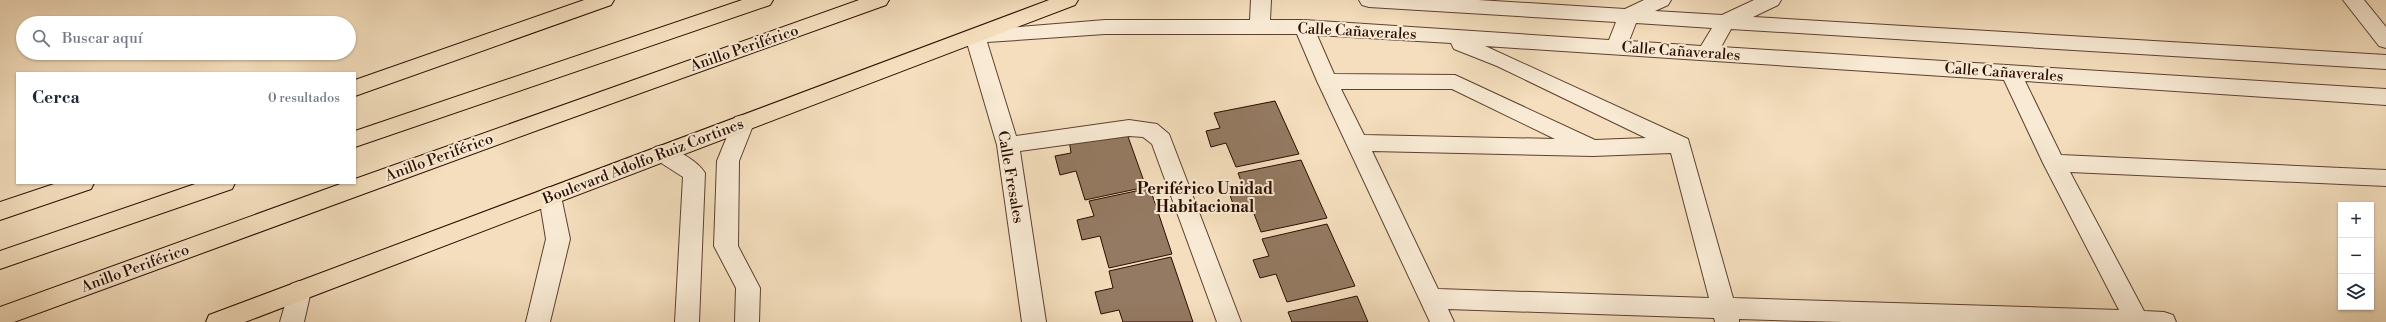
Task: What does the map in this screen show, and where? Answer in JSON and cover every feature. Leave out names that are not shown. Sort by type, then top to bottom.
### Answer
[{"type":"main road","points":[[356,88],[604,0]]},
{"type":"main road","points":[[356,139],[763,0]]},
{"type":"main road","name":"Anillo Periférico","points":[[0,317],[541,120],[879,0]]},
{"type":"main road","name":"Boulevard Adolfo Ruiz Cortines","points":[[218,322],[1068,0]]},
{"type":"main road","points":[[0,211],[80,184]]},
{"type":"main road","points":[[0,260],[221,184]]},
{"type":"street","points":[[1259,28],[1261,0]]},
{"type":"street","name":"Calle Cañaverales","points":[[1369,0],[2386,62]]},
{"type":"street","points":[[1616,47],[1629,15],[1661,0]]},
{"type":"street","points":[[1707,53],[1726,21],[1770,0]]},
{"type":"street","points":[[2353,0],[2386,40]]},
{"type":"street","name":"Calle Cañaverales","points":[[975,36],[1105,27],[1304,27],[2386,97]]},
{"type":"street","points":[[1304,27],[1327,81],[1442,322]]},
{"type":"street","name":"Calle Fresales","points":[[975,36],[1008,145],[1034,322]]},
{"type":"street","points":[[1441,36],[1504,61],[1680,145],[1726,315]]},
{"type":"street","points":[[2011,73],[2054,163],[2137,322]]},
{"type":"street","points":[[1327,81],[1455,82],[1593,148]]},
{"type":"street","points":[[743,123],[728,161],[726,246],[748,288],[747,322]]},
{"type":"street","points":[[1008,145],[1129,128],[1150,130],[1161,140],[1228,322]]},
{"type":"street","points":[[1357,143],[1593,148],[1680,145]]},
{"type":"street","points":[[663,153],[694,173],[687,322]]},
{"type":"street","points":[[2054,163],[2386,178]]},
{"type":"street","points":[[538,322],[558,239],[550,196]]},
{"type":"street","points":[[292,322],[299,291]]},
{"type":"street","points":[[1431,299],[1726,315],[2164,322]]},
{"type":"building","points":[[1275,101],[1299,154],[1236,167],[1226,143],[1211,147],[1206,131],[1220,128],[1214,113]]},
{"type":"building","points":[[1126,131],[1146,187],[1085,200],[1076,171],[1060,175],[1055,156],[1071,153],[1069,139]]},
{"type":"building","points":[[1301,160],[1327,218],[1261,232],[1251,206],[1235,210],[1229,192],[1244,189],[1238,173]]},
{"type":"building","points":[[1150,188],[1172,254],[1109,268],[1100,236],[1082,240],[1077,220],[1094,216],[1089,201]]},
{"type":"building","points":[[1327,224],[1355,286],[1287,302],[1276,274],[1260,278],[1253,260],[1269,256],[1262,239]]},
{"type":"building","points":[[1171,257],[1193,322],[1123,322],[1119,310],[1101,314],[1095,292],[1113,288],[1109,271]]},
{"type":"building","points":[[1357,296],[1368,322],[1292,322],[1288,312]]},
{"type":"district","name":"Periférico Unidad Habitacional","points":[[1205,197]]}]
